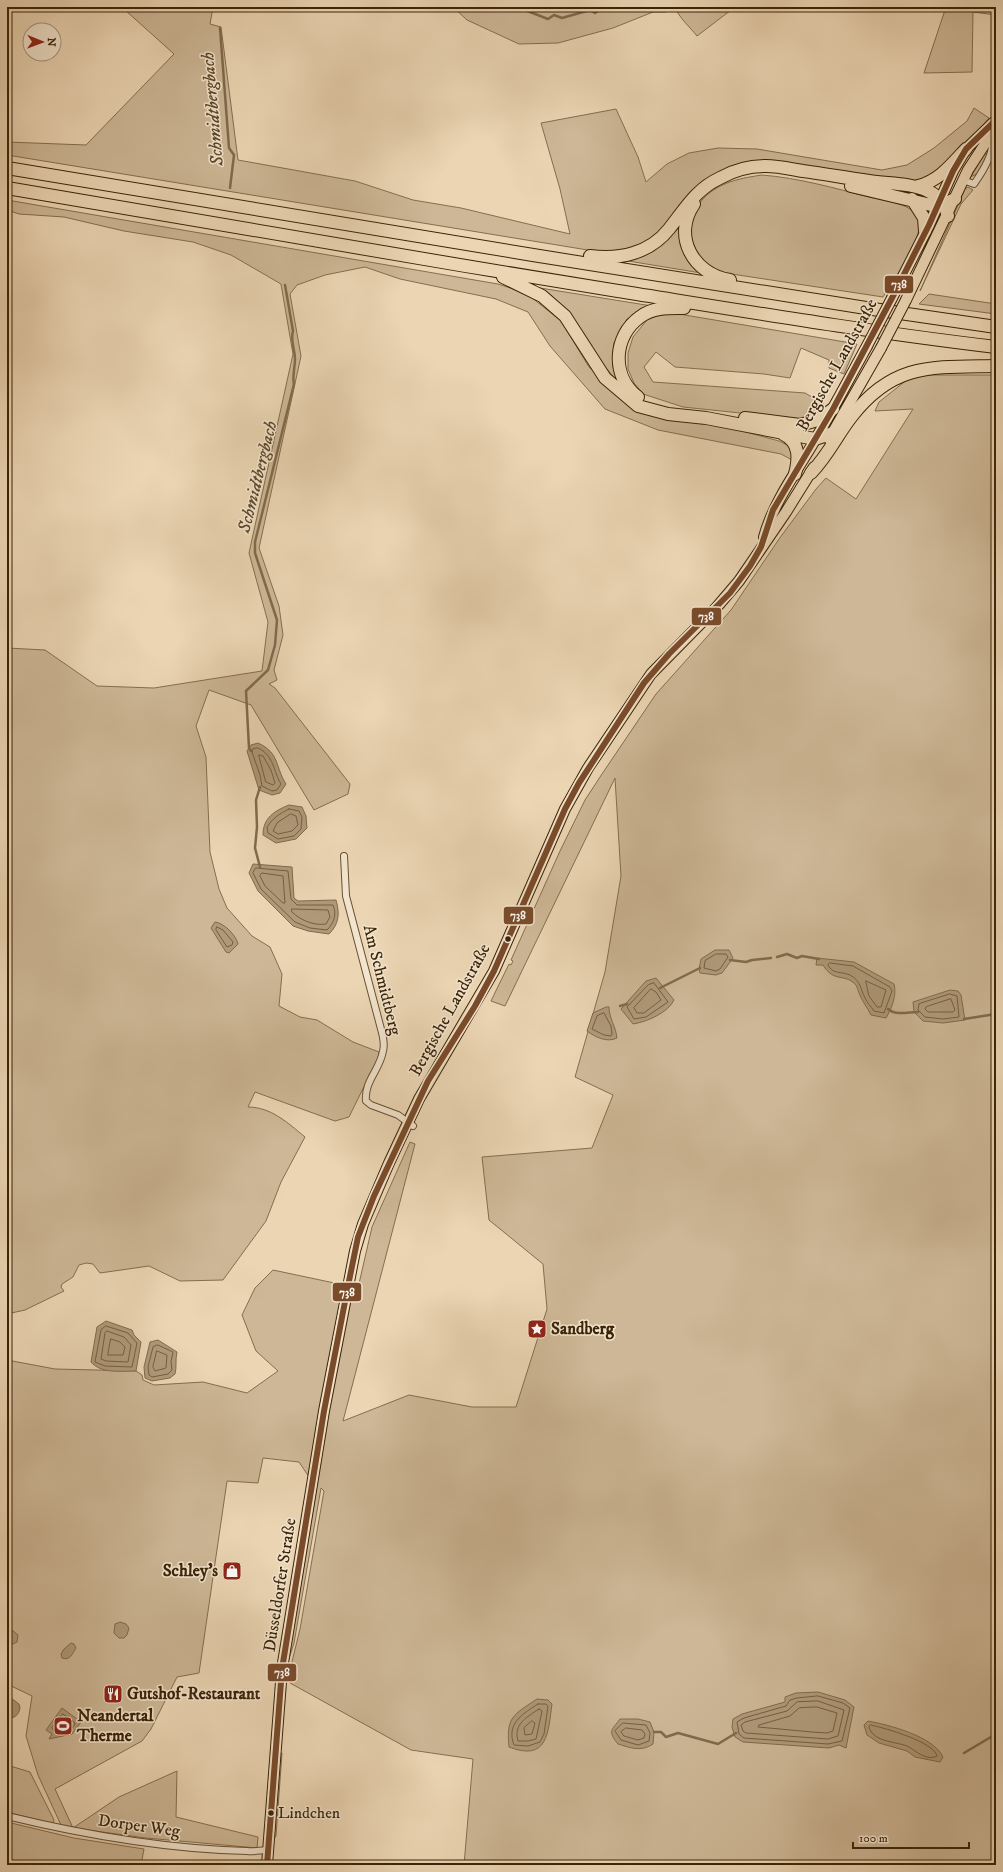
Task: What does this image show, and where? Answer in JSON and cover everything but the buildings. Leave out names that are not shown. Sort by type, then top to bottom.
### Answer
[{"type":"highway","points":[[918,186],[928,183],[939,176],[964,153]]},
{"type":"highway","points":[[533,255],[547,249],[606,258],[622,257],[641,251],[663,236],[691,199],[708,185],[727,174],[750,168],[778,167],[868,181],[918,186],[930,192],[945,205]]},
{"type":"highway","points":[[7,168],[752,290],[996,326]]},
{"type":"highway","points":[[752,290],[737,281],[718,278],[704,270],[696,261],[686,239],[685,229],[690,210],[706,192],[722,181],[749,173],[784,173],[945,205]]},
{"type":"highway","points":[[7,188],[746,312],[869,331],[996,347]]},
{"type":"highway","points":[[912,199],[924,218],[925,231]]},
{"type":"highway","points":[[490,270],[542,296],[564,316],[605,378],[638,406],[668,414],[706,418],[816,439],[833,433]]},
{"type":"highway","points":[[746,312],[670,308],[657,309],[640,317],[627,332],[619,349],[619,367],[624,382],[635,394],[658,407],[706,414],[800,425],[818,420],[833,408]]},
{"type":"highway","points":[[811,473],[825,458],[852,416],[881,387],[896,378],[912,371],[934,367],[996,366]]},
{"type":"highway","points":[[780,432],[790,438],[797,449],[798,462],[794,474]]},
{"type":"main road","name":"Bergische Landstraße","points":[[330,1383],[358,1237],[380,1182],[411,1124],[428,1081],[488,982],[565,810],[588,768],[644,683],[669,654],[730,593],[811,473],[906,300],[945,205],[953,171],[964,153],[996,120]]},
{"type":"main road","name":"Bergische Landstraße","points":[[761,546],[774,510],[816,439],[867,346],[925,231],[963,180],[996,127]]},
{"type":"main road","points":[[963,180],[960,178],[959,174],[964,153]]},
{"type":"main road","name":"Düsseldorfer Straße","points":[[267,1865],[282,1669],[330,1383]]},
{"type":"street","points":[[977,138],[988,140]]},
{"type":"street","name":"Am Schmidtberg","points":[[344,856],[346,896],[383,1039],[383,1052],[381,1060],[366,1089],[366,1101],[372,1105],[398,1115],[411,1124]]},
{"type":"street","name":"Dorper Weg","points":[[7,1816],[67,1830],[160,1844],[249,1852],[268,1850]]},
{"type":"shaded area","points":[[118,7],[213,7],[210,24],[221,27],[238,160],[355,181],[413,200],[461,208],[570,234],[560,189],[541,123],[616,109],[638,157],[646,182],[667,164],[689,153],[718,148],[757,149],[882,170],[907,165],[934,148],[967,121],[974,108],[989,118],[958,155],[920,183],[739,167],[648,241],[634,248],[606,253],[7,155],[7,142],[86,145],[174,54],[125,10]]},
{"type":"shaded area","points":[[453,7],[665,7],[666,12],[653,12],[613,28],[558,43],[519,44],[467,20]]},
{"type":"shaded area","points":[[675,7],[735,7],[697,36],[682,19]]},
{"type":"shaded area","points":[[946,7],[996,7],[996,15],[973,12],[972,72],[924,73]]},
{"type":"shaded area","points":[[985,152],[987,155],[978,173],[971,177]]},
{"type":"shaded area","points":[[762,175],[776,176],[830,187],[901,205],[914,212],[918,217],[919,230],[912,250],[883,297],[725,273],[713,269],[702,261],[696,252],[691,232],[695,211],[700,202],[708,194],[720,186],[740,179]]},
{"type":"shaded area","points":[[968,187],[973,190],[961,204],[920,291],[965,189]]},
{"type":"shaded area","points":[[7,200],[498,284],[526,293],[561,321],[589,367],[620,398],[779,441],[791,447],[794,461],[781,454],[658,430],[605,409],[550,346],[528,312],[496,299],[400,279],[365,267],[325,275],[297,285],[290,294],[301,356],[259,548],[279,606],[283,635],[274,670],[277,680],[269,684],[275,688],[350,784],[348,794],[314,810],[251,705],[209,690],[196,726],[206,757],[210,852],[219,889],[227,908],[252,936],[270,947],[282,974],[279,1006],[300,1017],[317,1020],[353,1042],[379,1052],[378,1058],[349,1117],[335,1121],[255,1092],[248,1107],[272,1113],[286,1121],[305,1137],[281,1182],[266,1221],[223,1280],[180,1281],[149,1266],[100,1273],[93,1264],[86,1263],[79,1265],[73,1277],[62,1284],[61,1287],[64,1291],[25,1310],[7,1314],[7,648],[45,650],[97,686],[154,688],[262,671],[268,622],[249,553],[293,354],[281,284],[231,255],[193,242],[124,231],[64,217],[19,214],[7,210]]},
{"type":"shaded area","points":[[683,217],[701,273],[622,260]]},
{"type":"shaded area","points":[[534,287],[652,306],[627,319],[614,343],[613,362],[620,384],[598,359],[568,313],[552,296]]},
{"type":"shaded area","points":[[929,294],[996,304],[996,314],[919,304]]},
{"type":"shaded area","points":[[673,313],[857,344],[844,374],[829,368],[829,360],[801,348],[790,378],[764,374],[675,367],[656,352],[644,367],[653,382],[805,393],[824,404],[807,420],[683,407],[643,394],[634,383],[628,369],[628,353],[633,337],[647,320],[656,316]]},
{"type":"shaded area","points":[[913,375],[996,375],[996,1865],[464,1865],[473,1759],[411,1750],[290,1683],[290,1670],[300,1629],[324,1491],[321,1488],[294,1643],[288,1662],[317,1485],[299,1462],[263,1458],[258,1483],[227,1481],[199,1673],[177,1677],[151,1729],[142,1741],[55,1789],[73,1828],[61,1825],[38,1775],[26,1736],[32,1696],[7,1684],[7,1360],[55,1369],[136,1371],[142,1375],[143,1380],[154,1385],[203,1382],[247,1393],[278,1371],[256,1351],[242,1315],[255,1288],[273,1270],[358,1288],[372,1227],[410,1142],[415,1144],[343,1421],[409,1395],[472,1407],[516,1407],[547,1309],[543,1264],[489,1220],[482,1157],[592,1148],[613,1095],[575,1077],[605,972],[621,876],[615,778],[505,1006],[491,1001],[509,964],[511,965],[513,961],[511,960],[560,851],[585,800],[656,694],[731,610],[779,539],[816,489],[826,478],[856,499],[913,409],[875,411],[879,402]]},
{"type":"shaded area","points":[[280,1753],[282,1753],[276,1836],[274,1839]]},
{"type":"shaded area","points":[[7,1765],[30,1772],[54,1820],[53,1824],[7,1812]]},
{"type":"shaded area","points":[[177,1771],[176,1817],[258,1837],[257,1848],[146,1838],[73,1828],[119,1797]]},
{"type":"shaded area","points":[[7,1822],[74,1838],[144,1849],[141,1865],[7,1865]]},
{"type":"water","points":[[258,743],[270,751],[274,756],[286,784],[280,793],[272,795],[259,790],[247,751],[251,745]]},
{"type":"water","points":[[289,805],[302,807],[306,816],[307,828],[296,839],[276,843],[263,835],[265,824],[270,816]]},
{"type":"water","points":[[253,864],[292,867],[294,898],[298,901],[336,900],[338,910],[337,923],[329,934],[308,931],[293,926],[258,891],[249,873]]},
{"type":"water","points":[[215,922],[226,927],[237,941],[238,944],[229,953],[226,952],[211,928]]},
{"type":"water","points":[[715,950],[729,950],[733,958],[722,973],[716,975],[700,973],[699,969],[701,959]]},
{"type":"water","points":[[817,958],[854,962],[894,984],[895,993],[886,1018],[871,1015],[855,984],[847,979],[831,974],[823,965],[816,965]]},
{"type":"water","points":[[656,978],[674,1000],[662,1013],[633,1024],[621,1009],[646,981]]},
{"type":"water","points":[[950,990],[958,991],[961,995],[965,1020],[943,1023],[923,1021],[914,1012],[913,1002]]},
{"type":"water","points":[[609,1007],[617,1038],[609,1040],[601,1039],[587,1031],[593,1013]]},
{"type":"water","points":[[106,1321],[132,1330],[134,1335],[141,1342],[136,1371],[106,1370],[95,1366],[91,1362],[97,1327]]},
{"type":"water","points":[[158,1340],[177,1352],[176,1371],[170,1378],[152,1381],[145,1378],[144,1367],[150,1342]]},
{"type":"water","points":[[120,1622],[126,1624],[129,1628],[127,1635],[124,1638],[119,1638],[114,1633],[115,1624]]},
{"type":"water","points":[[7,1626],[18,1635],[17,1642],[13,1644],[7,1640]]},
{"type":"water","points":[[71,1643],[74,1644],[76,1648],[72,1655],[67,1659],[62,1658],[61,1654],[64,1649]]},
{"type":"water","points":[[818,1692],[845,1700],[854,1707],[846,1748],[839,1745],[829,1748],[743,1742],[735,1737],[732,1727],[733,1719],[742,1714],[785,1702],[785,1697],[796,1693]]},
{"type":"water","points":[[7,1695],[19,1704],[20,1708],[17,1715],[12,1718],[7,1718]]},
{"type":"water","points":[[537,1699],[548,1700],[552,1704],[549,1725],[544,1742],[539,1748],[532,1751],[522,1751],[509,1747],[508,1737],[510,1723],[517,1713]]},
{"type":"water","name":"Neandertal Therme","points":[[62,1708],[81,1722],[72,1734],[49,1739],[52,1734],[46,1730]]},
{"type":"water","points":[[620,1719],[638,1719],[650,1722],[654,1732],[653,1744],[640,1749],[618,1744],[612,1731]]},
{"type":"water","points":[[868,1721],[887,1725],[920,1737],[930,1743],[943,1757],[940,1762],[915,1757],[907,1751],[879,1743],[867,1735],[864,1725]]},
{"type":"waterway","points":[[517,7],[548,19],[554,15],[562,18],[590,10],[595,13],[604,7]]},
{"type":"waterway","name":"Schmidtbergbach","points":[[220,28],[229,148],[234,155],[230,188]]},
{"type":"waterway","name":"Schmidtbergbach","points":[[251,751],[249,748],[246,691],[268,670],[275,645],[277,620],[255,553],[255,542],[294,384],[293,376],[295,359],[292,338],[293,331],[285,285]]},
{"type":"waterway","name":"Schmidtbergbach","points":[[260,787],[256,800],[257,827],[255,848],[260,867]]},
{"type":"waterway","points":[[777,957],[787,954],[797,958],[802,956],[819,959]]},
{"type":"waterway","points":[[730,960],[746,962],[771,958]]},
{"type":"waterway","points":[[660,988],[700,968]]},
{"type":"waterway","points":[[620,1006],[627,1004]]},
{"type":"waterway","points":[[888,1009],[898,1013],[918,1012]]},
{"type":"waterway","points":[[964,1019],[996,1014]]},
{"type":"waterway","points":[[654,1732],[661,1732],[666,1737],[678,1733],[718,1744],[736,1733]]},
{"type":"waterway","points":[[964,1753],[996,1734]]},
{"type":"transit line","name":"738","points":[[267,1865],[282,1669],[324,1411],[348,1286],[358,1237],[374,1196],[428,1081],[475,1006],[494,971],[565,809],[579,783],[644,683],[669,654],[730,593],[750,566],[761,547],[773,510],[833,409],[892,298],[929,225],[953,171],[966,149],[996,120]]},
{"type":"place","name":"Sandberg","points":[[537,1329]]},
{"type":"place","name":"Schley's","points":[[232,1571]]},
{"type":"place","name":"Gutshof-Restaurant","points":[[113,1694]]},
{"type":"place","name":"Neandertal Therme","points":[[63,1726]]},
{"type":"place","name":"Lindchen","points":[[271,1813]]}]
